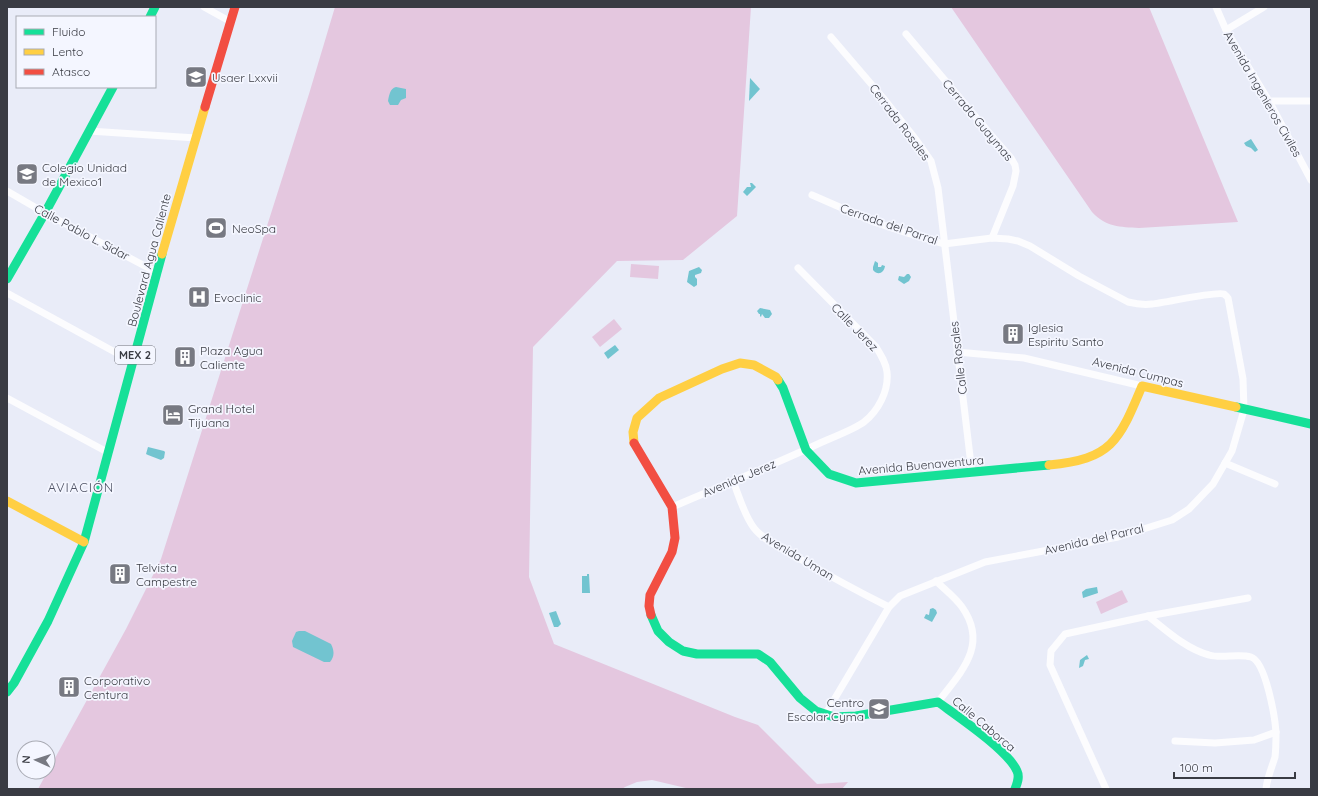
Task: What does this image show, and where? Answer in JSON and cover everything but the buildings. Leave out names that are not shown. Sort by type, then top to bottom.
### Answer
[{"type":"street","points":[[150,16],[155,7]]},
{"type":"street","points":[[204,7],[231,22]]},
{"type":"street","name":"Boulevard Agua Caliente","points":[[7,692],[14,683],[48,621],[84,542],[158,273],[171,220],[235,7]]},
{"type":"street","name":"Avenida Ingenieros Civiles","points":[[1216,7],[1226,30],[1269,101],[1311,180]]},
{"type":"street","points":[[1226,30],[1264,7]]},
{"type":"street","name":"Cerrada Guaymas","points":[[906,34],[1011,158],[1015,165],[1015,181],[992,238]]},
{"type":"street","name":"Cerrada Rosales","points":[[831,38],[884,99],[931,161],[938,188],[944,244]]},
{"type":"street","points":[[7,279],[45,213],[112,88]]},
{"type":"street","points":[[1269,101],[1311,101]]},
{"type":"street","points":[[89,131],[196,138]]},
{"type":"street","name":"Calle Pablo L. Sidar","points":[[7,191],[158,273]]},
{"type":"street","name":"Cerrada del Parral","points":[[812,195],[874,222],[944,244]]},
{"type":"street","name":"Avenida del Parral","points":[[825,715],[889,607],[900,596],[985,562],[1118,537],[1172,520],[1189,509],[1213,484],[1232,451],[1244,410],[1243,379],[1228,298],[1225,294],[1153,304],[1128,302],[1079,276],[1030,246],[1018,241],[992,238],[944,244]]},
{"type":"street","name":"Calle Rosales","points":[[944,244],[972,473]]},
{"type":"street","name":"Calle Jerez","points":[[798,268],[876,347],[884,359],[887,371],[887,386],[882,399],[873,413],[863,423],[806,450]]},
{"type":"street","points":[[7,293],[133,362]]},
{"type":"street","name":"Avenida Cumpas","points":[[957,352],[1024,358],[1244,410],[1311,424]]},
{"type":"street","name":"Avenida Buenaventura","points":[[938,702],[856,716],[834,717],[825,715],[816,711],[800,698],[770,662],[758,654],[697,654],[683,651],[669,642],[658,631],[652,619],[649,606],[650,595],[654,585],[672,552],[675,538],[672,507],[634,443],[633,432],[637,418],[659,398],[722,369],[740,363],[754,365],[776,377],[783,388],[806,450],[829,474],[856,484],[1069,463],[1095,456],[1111,446],[1121,434],[1142,386]]},
{"type":"street","points":[[7,398],[109,453]]},
{"type":"street","name":"Avenida Jerez","points":[[672,507],[806,450]]},
{"type":"street","points":[[1225,463],[1275,484]]},
{"type":"street","name":"Avenida Uman","points":[[733,481],[750,522],[755,530],[775,545],[857,591],[889,607]]},
{"type":"street","points":[[7,501],[84,542]]},
{"type":"street","points":[[936,581],[962,606],[971,623],[973,636],[973,647],[969,659],[938,702]]},
{"type":"street","points":[[1106,789],[1050,666],[1051,651],[1065,634],[1148,616],[1248,598]]},
{"type":"street","points":[[1148,616],[1196,650],[1210,656],[1246,656],[1253,657],[1258,662],[1271,695],[1276,732],[1275,756],[1266,789]]},
{"type":"street","name":"Calle Caborca","points":[[938,702],[999,750],[1012,764],[1017,772],[1018,780],[1015,789]]},
{"type":"street","points":[[1175,741],[1215,743],[1254,740],[1276,732]]},
{"type":"shaded area","points":[[335,7],[751,7],[737,216],[683,260],[617,261],[533,347],[529,577],[554,644],[758,725],[817,784],[848,782],[842,789],[690,789],[652,780],[637,782],[622,789],[38,789],[43,780],[56,780],[56,756],[126,629],[161,559],[309,94]]},
{"type":"shaded area","points":[[951,7],[1149,7],[1238,222],[1139,228],[1114,225],[1097,217],[1092,212]]},
{"type":"shaded area","points":[[631,264],[659,266],[658,279],[630,277]]},
{"type":"shaded area","points":[[614,319],[622,329],[600,347],[592,337]]},
{"type":"shaded area","points":[[1122,590],[1128,602],[1101,614],[1096,602]]},
{"type":"water","points":[[750,78],[760,89],[749,101]]},
{"type":"water","points":[[396,87],[406,89],[406,98],[401,100],[398,105],[390,105],[388,101],[389,95],[392,89]]},
{"type":"water","points":[[1251,139],[1258,150],[1255,152],[1244,143]]},
{"type":"water","points":[[750,183],[756,187],[747,196],[743,192],[747,187],[751,187]]},
{"type":"water","points":[[875,261],[878,263],[878,267],[881,267],[882,265],[885,266],[880,273],[873,270]]},
{"type":"water","points":[[699,267],[702,270],[701,273],[695,275],[697,285],[694,287],[687,282],[689,271]]},
{"type":"water","points":[[907,274],[911,277],[909,281],[904,284],[898,280],[899,276],[904,277]]},
{"type":"water","points":[[760,308],[770,310],[772,314],[769,318],[765,318],[762,314],[761,317],[760,316],[757,311]]},
{"type":"water","points":[[615,345],[619,350],[608,359],[604,353]]},
{"type":"water","points":[[148,447],[164,451],[164,458],[161,460],[146,454]]},
{"type":"water","points":[[587,574],[589,574],[590,593],[582,593],[582,576],[587,576]]},
{"type":"water","points":[[1097,587],[1098,593],[1083,598],[1082,592],[1086,589]]},
{"type":"water","points":[[933,608],[937,613],[932,622],[924,618],[926,614],[929,615],[930,609]]},
{"type":"water","points":[[556,611],[561,624],[558,627],[554,627],[549,613]]},
{"type":"water","points":[[305,631],[331,644],[334,653],[330,662],[324,662],[293,647],[292,641],[296,632]]},
{"type":"water","points":[[1087,655],[1089,659],[1085,660],[1083,666],[1079,668],[1080,660]]},
{"type":"traffic: fast","points":[[150,16],[155,7]]},
{"type":"traffic: fast","points":[[7,279],[45,213],[112,88]]},
{"type":"traffic: fast","points":[[7,692],[14,683],[48,621],[84,542],[162,254]]},
{"type":"traffic: fast","points":[[778,380],[783,388],[806,450],[829,474],[856,483],[1049,465]]},
{"type":"traffic: fast","points":[[1236,407],[1311,424]]},
{"type":"traffic: fast","points":[[651,615],[658,631],[669,642],[683,651],[697,654],[758,654],[770,662],[800,698],[816,711],[834,717],[856,716],[938,702],[969,724],[1004,753],[1017,771],[1018,780],[1015,789]]},
{"type":"traffic: slow","points":[[162,254],[205,107]]},
{"type":"traffic: slow","points":[[634,443],[633,432],[637,418],[659,398],[722,369],[740,363],[754,365],[776,377],[778,380]]},
{"type":"traffic: slow","points":[[1049,465],[1087,458],[1100,452],[1110,444],[1119,434],[1127,421],[1142,386],[1236,407]]},
{"type":"traffic: slow","points":[[7,501],[84,542]]},
{"type":"traffic: jam","points":[[205,107],[235,7]]},
{"type":"traffic: jam","points":[[634,443],[672,507],[675,538],[672,552],[650,595],[649,606],[651,615]]},
{"type":"place","name":"Usaer Lxxvii","points":[[196,77]]},
{"type":"place","name":"Colegio Unidad de Mexico1","points":[[27,174]]},
{"type":"place","name":"NeoSpa","points":[[216,228]]},
{"type":"place","name":"Evoclinic","points":[[199,297]]},
{"type":"place","name":"Iglesia Espiritu Santo","points":[[1013,334]]},
{"type":"place","name":"Plaza Agua Caliente","points":[[185,357]]},
{"type":"place","name":"Grand Hotel Tijuana","points":[[173,415]]},
{"type":"place","name":"Telvista Campestre","points":[[120,574]]},
{"type":"place","name":"Corporativo Centura","points":[[69,687]]},
{"type":"place","name":"Centro Escolar Cyma","points":[[879,709]]},
{"type":"district","name":"AVIACIÓN","points":[[81,487]]}]
